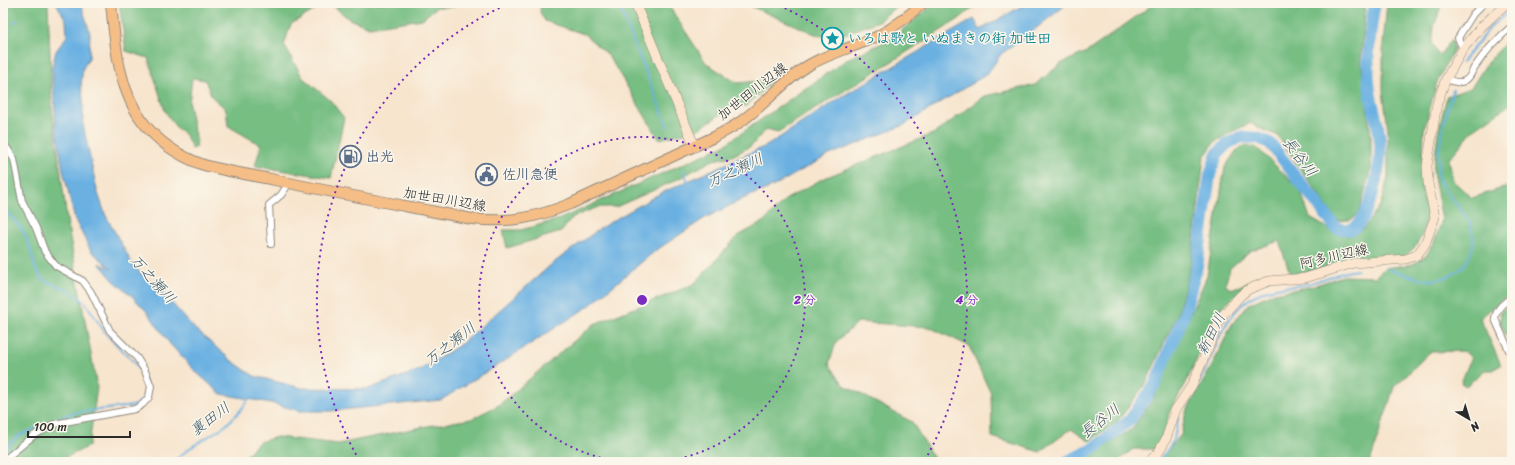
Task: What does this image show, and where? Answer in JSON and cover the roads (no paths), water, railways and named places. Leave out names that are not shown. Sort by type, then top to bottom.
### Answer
[{"type":"main road","name":"加世田川辺線","points":[[111,3],[115,41],[125,86],[130,100],[152,133],[174,150],[202,164],[290,183],[472,219],[510,221],[542,214],[570,204],[695,147],[733,127],[748,116],[786,82],[809,65],[887,31],[923,3]]},
{"type":"main road","points":[[635,3],[695,147]]},
{"type":"main road","points":[[1447,77],[1463,49],[1481,27],[1507,3]]},
{"type":"main road","name":"阿多川辺線","points":[[1148,462],[1158,453],[1166,439],[1176,409],[1192,385],[1222,316],[1241,295],[1249,289],[1270,281],[1305,278],[1354,263],[1406,259],[1417,255],[1425,244],[1435,216],[1428,183],[1427,166],[1437,103],[1447,77]]},
{"type":"street","points":[[3,14],[4,3]]},
{"type":"street","points":[[1463,49],[1458,38],[1473,14],[1484,3]]},
{"type":"street","points":[[1447,77],[1458,82],[1464,81],[1469,77],[1473,69],[1491,47],[1512,26]]},
{"type":"street","points":[[3,142],[14,159],[22,201],[36,228],[45,252],[56,266],[83,281],[91,292],[110,331],[136,358],[145,371],[150,386],[149,397],[143,404],[135,409],[54,424],[33,436],[3,461]]},
{"type":"street","points":[[271,244],[269,205],[281,196],[290,183]]},
{"type":"street","points":[[1512,297],[1499,307],[1496,312],[1495,319],[1512,358]]},
{"type":"water","name":"万之瀬川","points":[[56,3],[81,3],[90,33],[89,58],[83,68],[81,86],[83,98],[83,125],[97,190],[105,214],[134,267],[160,290],[195,329],[232,361],[254,376],[302,388],[368,389],[420,370],[461,344],[552,264],[602,227],[659,194],[768,145],[843,96],[974,19],[980,30],[1027,3],[1068,3],[1001,54],[987,74],[904,125],[827,156],[772,187],[747,197],[705,218],[655,251],[589,306],[441,400],[330,411],[300,411],[271,403],[221,394],[196,372],[170,344],[148,313],[131,295],[114,281],[99,263],[112,269],[91,251],[75,220],[63,170],[56,127],[52,67],[56,51],[67,36],[66,20]]},
{"type":"waterway","points":[[617,3],[668,127]]},
{"type":"waterway","name":"長谷川","points":[[1066,462],[1093,449],[1130,420],[1155,384],[1184,315],[1197,266],[1210,175],[1217,154],[1228,143],[1241,137],[1258,138],[1270,143],[1336,228],[1345,230],[1352,229],[1360,222],[1366,212],[1374,188],[1380,151],[1378,127],[1371,97],[1368,72],[1369,42],[1375,3]]},
{"type":"waterway","name":"新田川","points":[[1462,62],[1492,25],[1512,9]]},
{"type":"waterway","points":[[14,23],[17,20]]},
{"type":"waterway","name":"新田川","points":[[1388,269],[1408,276],[1429,280],[1441,279],[1460,270],[1471,254],[1473,244],[1469,222],[1443,188],[1438,175],[1441,136],[1453,90]]},
{"type":"waterway","points":[[3,157],[6,173],[5,210],[22,229],[30,247],[35,268],[43,280],[68,290],[85,302],[106,334],[134,362],[142,374],[146,384],[146,393],[143,400],[133,406],[72,413],[18,436],[3,451]]},
{"type":"waterway","points":[[684,171],[688,183]]},
{"type":"waterway","name":"新田川","points":[[1183,407],[1195,390],[1223,330],[1239,307],[1251,298],[1270,289],[1307,284],[1344,272],[1357,270]]},
{"type":"waterway","name":"裏田川","points":[[173,462],[190,448],[225,426],[241,410],[249,398]]},
{"type":"waterway","name":"新田川","points":[[1159,462],[1174,440],[1178,418]]},
{"type":"place","name":"いろは歌と いぬまきの街 加世田","points":[[833,38]]},
{"type":"place","name":"出光","points":[[350,156]]},
{"type":"place","name":"佐川急便","points":[[486,174]]}]
